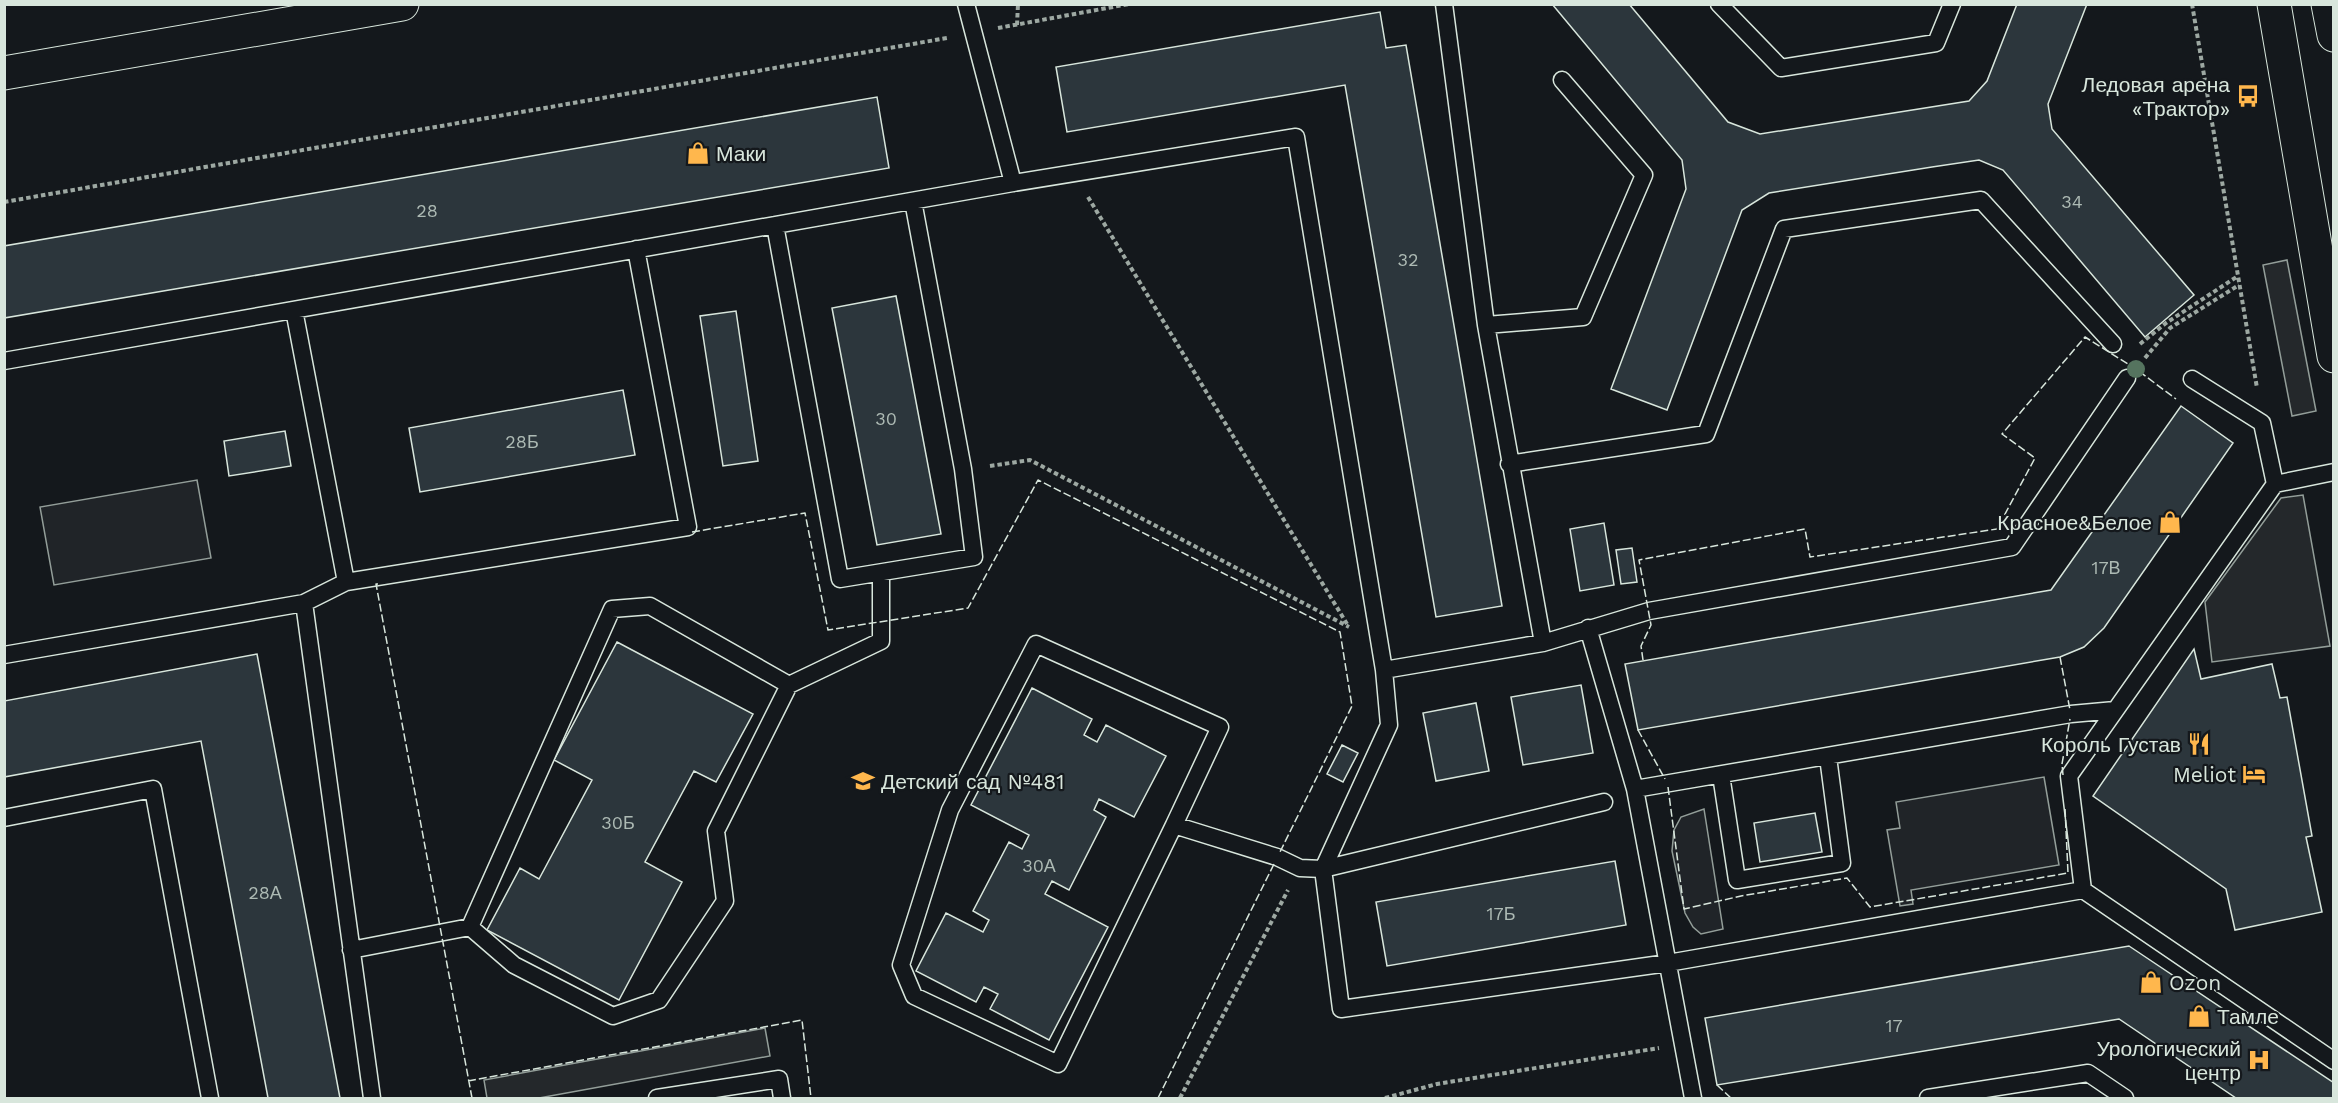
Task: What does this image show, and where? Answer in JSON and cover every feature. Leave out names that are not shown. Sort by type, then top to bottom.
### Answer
[{"type":"street","points":[[4,73],[402,4]]},
{"type":"street","points":[[2274,4],[2334,356]]},
{"type":"street","points":[[2328,4],[2334,35]]},
{"type":"lane","points":[[966,4],[1013,183]]},
{"type":"lane","points":[[1444,4],[1486,325],[1509,464],[1543,643]]},
{"type":"lane","points":[[1719,4],[1781,68],[1936,43],[1952,4]]},
{"type":"lane","points":[[1486,325],[1583,317],[1644,175],[1562,80]]},
{"type":"lane","points":[[4,361],[1013,183],[1296,137],[1384,670],[1389,725],[1323,869],[1341,1009],[1668,963],[2083,890],[2334,1061]]},
{"type":"lane","points":[[775,225],[840,579],[974,557],[963,470],[913,201]]},
{"type":"lane","points":[[1509,464],[1706,434],[1784,229],[1981,201],[2113,344]]},
{"type":"lane","points":[[4,655],[304,603],[346,582],[688,527],[636,249]]},
{"type":"lane","points":[[294,310],[346,582]]},
{"type":"lane","points":[[1384,670],[1543,643],[1648,611],[2012,547],[2127,378]]},
{"type":"lane","points":[[2192,379],[2262,423],[2275,484]]},
{"type":"lane","points":[[2083,890],[2068,776],[2275,484],[2334,472]]},
{"type":"lane","points":[[470,927],[514,965],[613,1016],[659,1000],[725,901],[716,831],[789,685],[881,641],[880,573]]},
{"type":"lane","points":[[304,603],[372,1098]]},
{"type":"lane","points":[[470,927],[612,609],[650,606],[789,685]]},
{"type":"lane","points":[[1588,628],[1635,789],[1694,1098]]},
{"type":"lane","points":[[1036,644],[1220,727],[1174,825],[1058,1064],[914,996],[901,965],[950,810],[1036,644]]},
{"type":"lane","points":[[1635,789],[2071,714],[2115,710]]},
{"type":"lane","points":[[1721,775],[1737,880],[1842,863],[1828,757]]},
{"type":"lane","points":[[4,818],[153,789],[210,1098]]},
{"type":"lane","points":[[1174,825],[1277,857],[1300,868],[1323,869],[1604,802]]},
{"type":"lane","points":[[351,950],[470,927]]},
{"type":"lane","points":[[1928,1098],[2088,1073],[2125,1098]]},
{"type":"lane","points":[[657,1098],[779,1079],[782,1098]]},
{"type":"path","points":[[1017,4],[1017,25]]},
{"type":"path","points":[[4,202],[1129,4]]},
{"type":"path","points":[[2192,4],[2262,423]]},
{"type":"path","points":[[1073,174],[1354,637]]},
{"type":"path","points":[[2113,344],[2124,356],[2166,323],[2238,276]]},
{"type":"path","points":[[2143,360],[2170,328],[2239,285]]},
{"type":"path","points":[[963,470],[1030,460],[1349,627]]},
{"type":"path","points":[[1180,1098],[1300,868]]},
{"type":"path","points":[[1385,1098],[1437,1084],[1683,1044]]},
{"type":"shaded area","points":[[2287,260],[2316,411],[2292,416],[2263,265]]},
{"type":"shaded area","points":[[197,480],[211,558],[54,585],[40,507]]},
{"type":"shaded area","points":[[2303,495],[2330,646],[2212,662],[2205,602],[2281,498]]},
{"type":"shaded area","points":[[2044,777],[2059,865],[1911,890],[1913,904],[1900,906],[1887,830],[1900,828],[1896,802]]},
{"type":"shaded area","points":[[1704,809],[1723,929],[1701,934],[1693,927],[1685,913],[1672,851],[1674,830],[1681,817]]},
{"type":"shaded area","points":[[765,1028],[770,1056],[539,1098],[487,1098],[484,1080]]},
{"type":"building","points":[[1552,4],[1629,4],[1728,122],[1760,134],[1969,101],[1987,81],[2017,4],[2087,4],[2048,104],[2052,129],[2194,295],[2145,337],[2003,170],[1979,160],[1769,193],[1742,210],[1667,410],[1611,389],[1686,189],[1682,160]]},
{"type":"building","points":[[1380,12],[1386,48],[1406,45],[1502,606],[1436,617],[1345,85],[1067,132],[1056,67]]},
{"type":"building","points":[[877,97],[889,168],[4,318],[4,246]]},
{"type":"building","points":[[896,296],[941,534],[877,545],[832,308]]},
{"type":"building","points":[[736,311],[758,461],[723,466],[700,316]]},
{"type":"building","points":[[623,390],[635,455],[420,492],[409,428]]},
{"type":"building","points":[[2181,406],[2233,443],[2104,628],[2084,647],[2060,657],[1638,730],[1625,664],[2051,590]]},
{"type":"building","points":[[285,431],[291,466],[229,476],[224,441]]},
{"type":"building","points":[[1604,523],[1614,585],[1580,591],[1570,529]]},
{"type":"building","points":[[1632,548],[1637,582],[1621,584],[1616,550]]},
{"type":"building","points":[[617,642],[753,714],[716,782],[694,771],[645,862],[682,882],[619,1000],[487,930],[520,868],[539,879],[592,780],[554,760]]},
{"type":"building","points":[[2194,649],[2201,679],[2272,664],[2280,698],[2287,697],[2312,836],[2306,837],[2322,912],[2235,930],[2226,889],[2093,796]]},
{"type":"building","points":[[257,654],[340,1098],[268,1098],[201,741],[4,777],[4,701]]},
{"type":"building","points":[[1581,685],[1593,753],[1523,765],[1511,697]]},
{"type":"building","points":[[1032,688],[1092,719],[1084,735],[1097,742],[1106,725],[1166,756],[1134,817],[1099,799],[1094,810],[1106,817],[1069,890],[1052,881],[1045,894],[1108,927],[1049,1040],[990,1009],[998,994],[984,987],[976,1002],[916,971],[946,913],[983,932],[989,920],[973,911],[1009,842],[1022,849],[1029,835],[971,805]]},
{"type":"building","points":[[1476,703],[1489,771],[1436,781],[1423,713]]},
{"type":"building","points":[[1342,745],[1358,753],[1343,782],[1327,774]]},
{"type":"building","points":[[1815,813],[1822,852],[1760,862],[1754,823]]},
{"type":"building","points":[[1615,861],[1626,925],[1387,966],[1376,902]]},
{"type":"building","points":[[2129,946],[2334,1083],[2334,1098],[2236,1098],[2119,1019],[1717,1085],[1705,1018]]},
{"type":"fence","points":[[1643,660],[1641,646],[1651,625],[1639,560],[1805,529],[1810,557],[1997,529],[2035,458],[2002,434],[2085,337],[2136,369],[2176,399]]},
{"type":"fence","points":[[692,532],[805,513],[828,630],[968,608],[1038,480],[1340,632],[1352,706],[1279,854]]},
{"type":"fence","points":[[378,584],[376,584],[472,1098]]},
{"type":"fence","points":[[2060,657],[2070,710]]},
{"type":"fence","points":[[2063,775],[2062,764],[2070,719]]},
{"type":"fence","points":[[1638,730],[1665,779]]},
{"type":"fence","points":[[1668,787],[1684,909],[1741,896],[1847,878],[1870,907],[2068,873],[2065,808]]},
{"type":"fence","points":[[1158,1098],[1275,862]]},
{"type":"fence","points":[[468,1081],[802,1020],[811,1098]]},
{"type":"fence","points":[[1717,1085],[1731,1098]]},
{"type":"place","name":"Ледовая арена «Трактор»","points":[[2248,96]]},
{"type":"place","name":"Маки","points":[[698,153]]},
{"type":"place","name":"Красное&Белое","points":[[2170,522]]},
{"type":"place","name":"Король Густав","points":[[2199,744]]},
{"type":"place","name":"Meliot","points":[[2254,774]]},
{"type":"place","name":"Детский сад №481","points":[[863,781]]},
{"type":"place","name":"Ozon","points":[[2151,982]]},
{"type":"place","name":"Тамле","points":[[2199,1016]]},
{"type":"place","name":"Урологический центр","points":[[2259,1060]]}]
